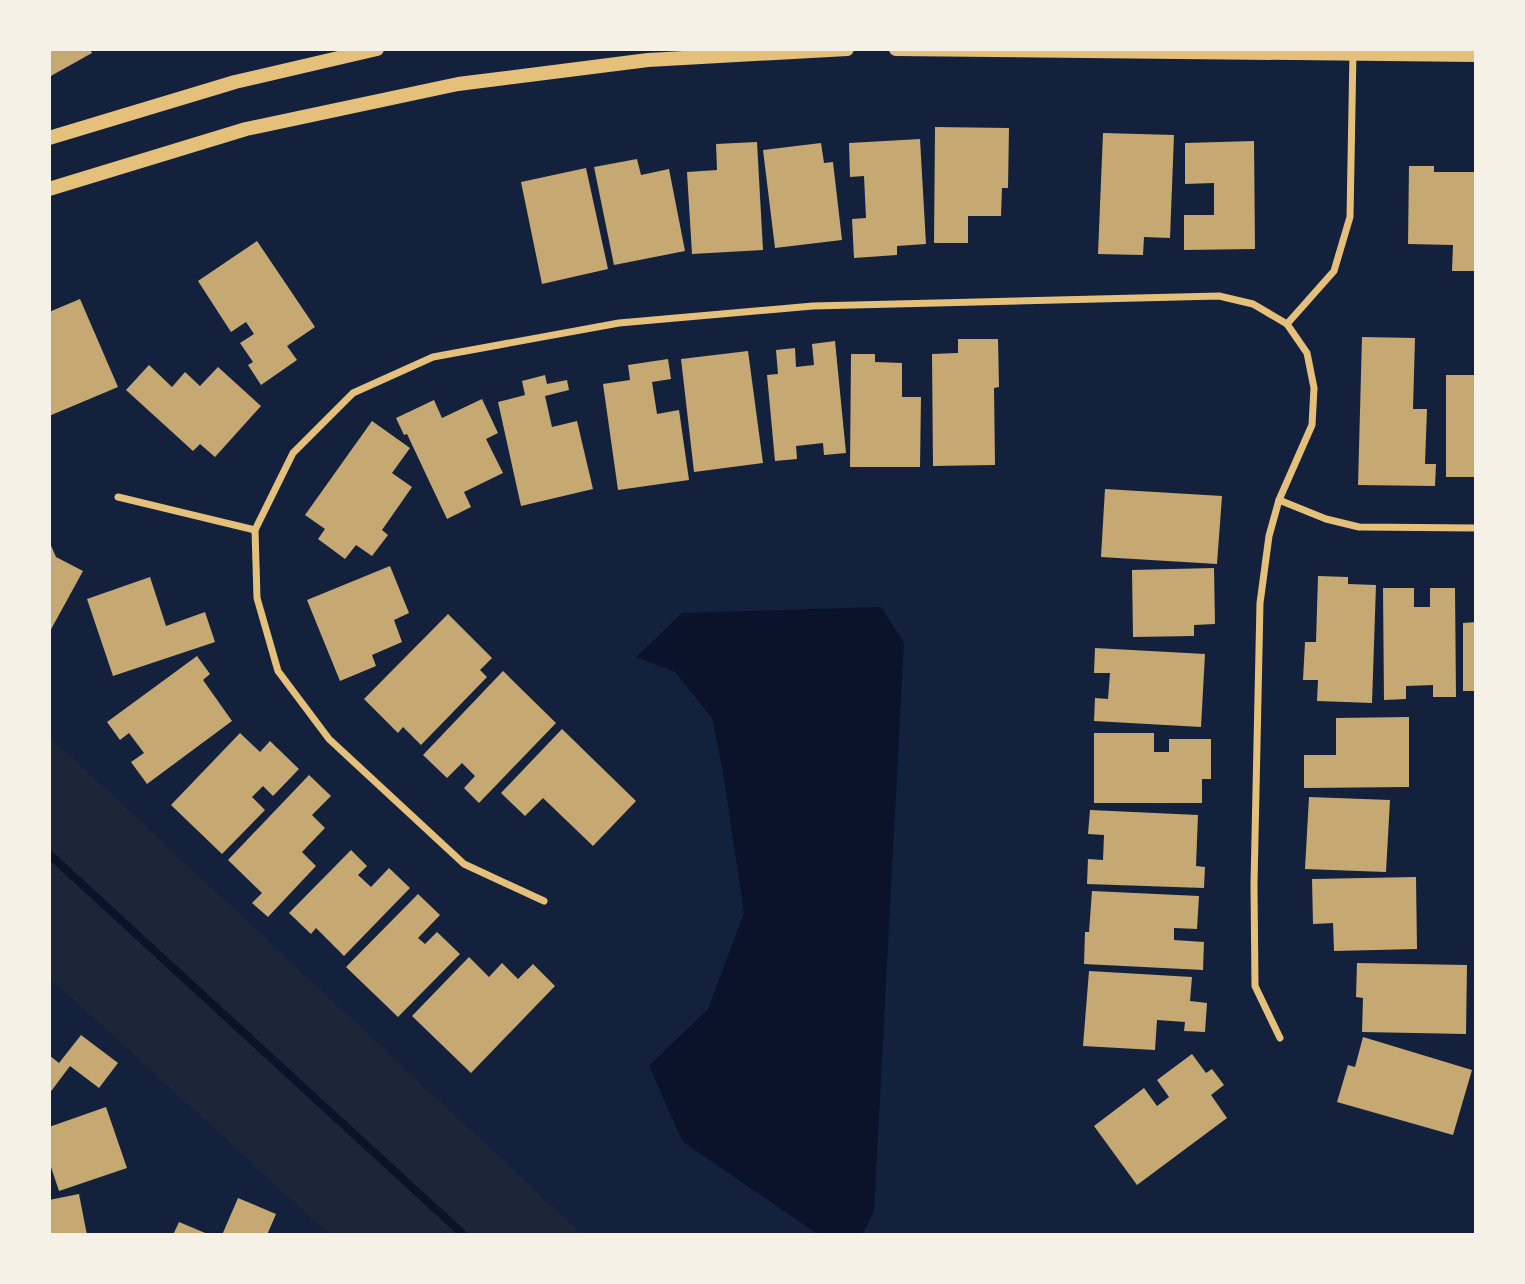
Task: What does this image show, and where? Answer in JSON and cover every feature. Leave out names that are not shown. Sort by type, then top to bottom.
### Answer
[{"type":"main road","points":[[49,138],[235,82],[377,49]]},
{"type":"main road","points":[[49,189],[259,126],[458,84],[647,55],[846,49]]},
{"type":"main road","points":[[895,49],[1353,51],[1476,55]]},
{"type":"street","points":[[1287,324],[1334,271],[1350,217],[1353,51]]},
{"type":"street","points":[[544,901],[464,864],[328,739],[278,671],[257,598],[256,530],[293,453],[353,393],[433,357],[619,323],[813,306],[1219,296],[1253,304],[1287,324],[1307,353],[1314,388],[1312,425],[1279,500],[1269,536],[1260,603],[1254,885],[1255,986],[1279,1038]]},
{"type":"street","points":[[118,497],[256,530]]},
{"type":"street","points":[[1279,500],[1326,519],[1359,527],[1476,528]]},
{"type":"shaded area","points":[[881,607],[904,643],[874,1211],[862,1235],[819,1235],[683,1142],[649,1066],[708,1009],[744,913],[723,772],[712,718],[675,672],[636,657],[682,613]]},
{"type":"shaded area","points":[[49,736],[583,1235],[330,1235],[49,977]]},
{"type":"building","points":[[49,49],[90,49],[92,53],[49,77]]},
{"type":"building","points":[[935,127],[1009,128],[1008,188],[1002,188],[1001,216],[968,216],[968,243],[934,243]]},
{"type":"building","points":[[1103,133],[1174,135],[1170,238],[1144,237],[1143,255],[1098,254]]},
{"type":"building","points":[[920,139],[926,244],[897,246],[897,255],[854,258],[852,219],[866,218],[864,176],[850,177],[849,143]]},
{"type":"building","points":[[1254,141],[1255,249],[1184,250],[1184,215],[1214,215],[1214,183],[1185,184],[1185,143]]},
{"type":"building","points":[[757,142],[763,250],[692,254],[687,172],[717,170],[716,144]]},
{"type":"building","points":[[821,143],[824,163],[833,162],[842,240],[775,248],[763,150]]},
{"type":"building","points":[[637,159],[641,175],[669,169],[685,251],[614,265],[594,167]]},
{"type":"building","points":[[1409,166],[1434,166],[1434,172],[1476,172],[1476,271],[1452,271],[1453,245],[1408,244]]},
{"type":"building","points":[[586,168],[608,269],[542,284],[521,182]]},
{"type":"building","points":[[257,241],[315,327],[287,346],[297,360],[261,385],[248,365],[253,362],[240,343],[254,334],[246,322],[231,332],[198,281]]},
{"type":"building","points":[[80,299],[118,387],[49,416],[49,312]]},
{"type":"building","points":[[1362,337],[1415,338],[1413,409],[1427,409],[1425,464],[1436,464],[1435,486],[1358,485]]},
{"type":"building","points":[[958,339],[998,339],[999,387],[994,388],[995,465],[933,466],[932,354],[958,353]]},
{"type":"building","points":[[835,341],[846,453],[824,455],[823,443],[796,446],[797,459],[775,461],[767,375],[778,374],[776,350],[795,348],[796,367],[814,365],[812,344]]},
{"type":"building","points":[[748,351],[763,463],[694,472],[681,359]]},
{"type":"building","points":[[851,354],[875,354],[875,362],[902,363],[902,397],[921,397],[920,467],[850,467]]},
{"type":"building","points":[[668,359],[671,379],[652,382],[657,414],[679,410],[689,480],[618,490],[603,384],[630,380],[628,365]]},
{"type":"building","points":[[149,365],[172,387],[185,372],[200,386],[218,367],[261,406],[215,457],[200,444],[193,451],[126,390]]},
{"type":"building","points":[[545,375],[547,384],[567,380],[569,390],[545,396],[552,427],[577,421],[593,489],[521,506],[498,402],[525,395],[522,381]]},
{"type":"building","points":[[1446,375],[1476,375],[1476,477],[1446,477]]},
{"type":"building","points":[[482,399],[498,433],[486,439],[503,473],[464,492],[471,507],[447,519],[407,434],[404,435],[396,418],[434,400],[442,418]]},
{"type":"building","points":[[372,421],[410,448],[392,473],[412,487],[382,530],[388,535],[372,556],[356,545],[345,559],[318,539],[325,529],[305,515]]},
{"type":"building","points":[[1105,489],[1222,496],[1217,564],[1101,557]]},
{"type":"building","points":[[49,541],[56,557],[83,571],[49,633]]},
{"type":"building","points":[[390,566],[409,613],[394,620],[402,642],[372,655],[376,666],[340,681],[307,600]]},
{"type":"building","points":[[1214,568],[1215,624],[1194,625],[1194,636],[1133,637],[1132,570]]},
{"type":"building","points":[[1318,576],[1348,577],[1348,584],[1376,585],[1372,703],[1317,701],[1318,680],[1303,680],[1305,642],[1316,642]]},
{"type":"building","points":[[150,577],[166,626],[205,612],[215,642],[113,676],[87,599]]},
{"type":"building","points":[[1383,588],[1414,588],[1414,607],[1430,607],[1430,588],[1455,588],[1456,697],[1433,697],[1433,685],[1406,686],[1406,699],[1384,700]]},
{"type":"building","points":[[448,614],[492,658],[480,670],[487,677],[421,745],[403,727],[398,733],[364,699]]},
{"type":"building","points":[[1476,622],[1476,691],[1463,691],[1463,623]]},
{"type":"building","points":[[1095,648],[1205,654],[1201,727],[1094,721],[1095,698],[1108,699],[1110,673],[1094,673]]},
{"type":"building","points":[[197,656],[210,674],[203,680],[232,721],[147,784],[131,762],[144,753],[129,733],[120,740],[107,722]]},
{"type":"building","points":[[503,671],[556,723],[479,803],[464,788],[475,776],[462,763],[447,778],[423,755]]},
{"type":"building","points":[[1409,717],[1409,787],[1304,788],[1304,755],[1336,755],[1336,718]]},
{"type":"building","points":[[562,729],[636,801],[593,846],[543,798],[525,816],[501,793]]},
{"type":"building","points":[[240,733],[260,752],[270,741],[299,769],[273,796],[263,786],[252,797],[265,810],[222,854],[171,805]]},
{"type":"building","points":[[1094,733],[1154,733],[1154,752],[1169,752],[1169,739],[1211,739],[1211,779],[1202,779],[1202,803],[1094,803]]},
{"type":"building","points":[[309,775],[331,796],[312,815],[325,828],[302,852],[316,866],[268,917],[252,903],[262,893],[228,860]]},
{"type":"building","points":[[1309,797],[1390,800],[1386,872],[1305,869]]},
{"type":"building","points":[[1090,810],[1198,815],[1196,866],[1205,867],[1204,888],[1087,884],[1088,859],[1103,860],[1104,835],[1088,834]]},
{"type":"building","points":[[351,850],[367,866],[358,875],[371,887],[389,868],[410,888],[344,956],[316,928],[311,934],[289,913]]},
{"type":"building","points":[[1416,877],[1417,949],[1334,951],[1333,923],[1313,924],[1312,879]]},
{"type":"building","points":[[1092,891],[1199,896],[1197,929],[1174,928],[1174,940],[1204,942],[1203,970],[1084,964],[1085,932],[1089,932]]},
{"type":"building","points":[[418,894],[440,915],[418,938],[425,944],[437,932],[460,954],[398,1017],[346,967]]},
{"type":"building","points":[[469,957],[489,977],[502,963],[518,979],[533,964],[555,986],[471,1073],[412,1016]]},
{"type":"building","points":[[1357,963],[1467,965],[1466,1034],[1362,1032],[1363,998],[1356,997]]},
{"type":"building","points":[[1089,971],[1192,977],[1190,1001],[1207,1003],[1205,1032],[1184,1031],[1185,1022],[1157,1020],[1155,1050],[1083,1046]]},
{"type":"building","points":[[81,1035],[118,1063],[99,1088],[70,1066],[49,1094],[49,1055],[59,1063]]},
{"type":"building","points":[[1363,1037],[1472,1070],[1453,1135],[1337,1102],[1348,1065],[1355,1067]]},
{"type":"building","points":[[1192,1054],[1206,1073],[1212,1069],[1224,1085],[1211,1095],[1227,1118],[1137,1185],[1094,1126],[1144,1088],[1157,1106],[1169,1097],[1157,1080]]},
{"type":"building","points":[[106,1107],[127,1168],[59,1191],[49,1161],[49,1127]]},
{"type":"building","points":[[79,1194],[87,1235],[49,1235],[49,1200]]},
{"type":"building","points":[[238,1198],[276,1214],[267,1235],[222,1235]]},
{"type":"building","points":[[179,1222],[210,1235],[173,1235]]},
{"type":"waterway","points":[[49,854],[464,1235]]}]
